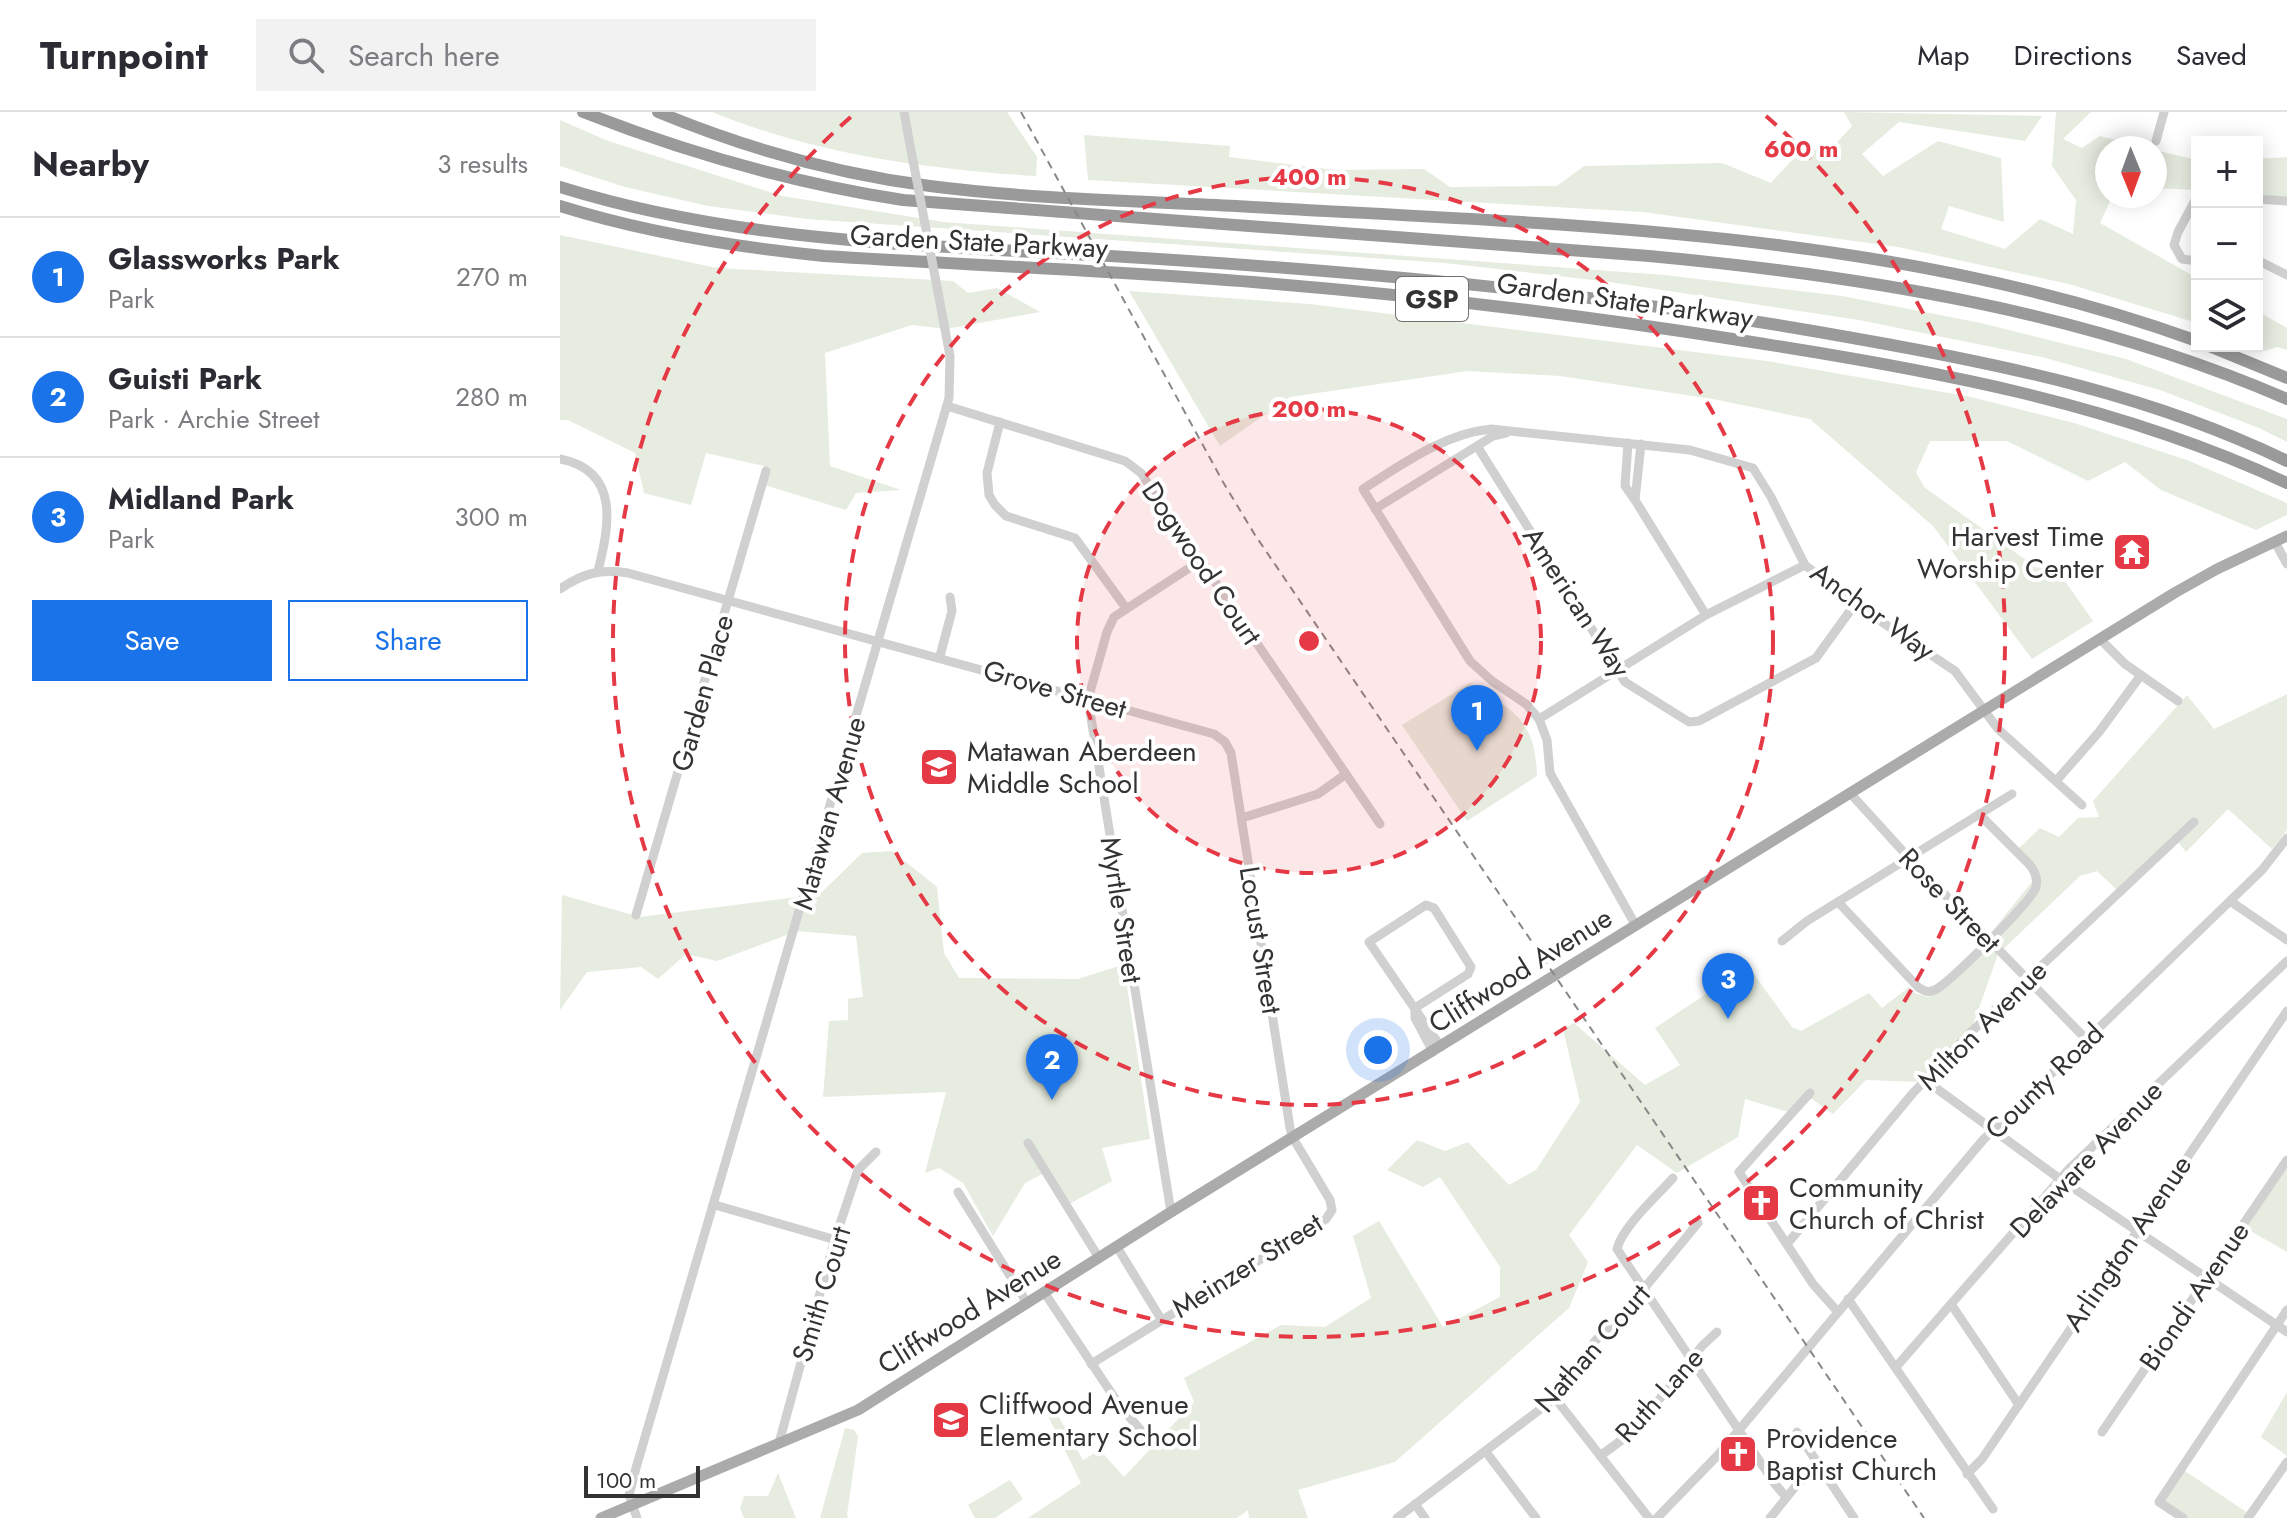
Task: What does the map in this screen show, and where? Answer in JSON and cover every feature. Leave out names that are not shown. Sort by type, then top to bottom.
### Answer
[{"type":"highway","name":"Garden State Parkway","points":[[583,112],[751,169],[903,200],[1649,256],[1860,282],[1985,306],[2109,335],[2203,365],[2287,399]]},
{"type":"highway","name":"Garden State Parkway","points":[[658,112],[734,140],[816,164],[900,181],[956,189],[1636,230],[1820,251],[2029,292],[2111,313],[2191,339]]},
{"type":"highway","name":"Garden State Parkway","points":[[560,187],[647,211],[764,232],[1380,274],[1541,291],[1728,317],[1931,352],[2088,387],[2201,423],[2287,461]]},
{"type":"highway","name":"Garden State Parkway","points":[[560,206],[668,234],[766,250],[1307,287],[1617,322],[1815,352],[1969,379],[2065,402],[2174,437],[2287,483]]},
{"type":"highway","points":[[2224,352],[2287,378]]},
{"type":"main road","name":"Cliffwood Avenue","points":[[601,1518],[858,1410],[1171,1212],[2198,579],[2287,536]]},
{"type":"street","name":"Matawan Avenue","points":[[632,1505],[629,1495],[636,1468],[951,387],[937,287],[904,112]]},
{"type":"street","points":[[2157,136],[2164,112]]},
{"type":"street","points":[[2263,199],[2287,201]]},
{"type":"street","points":[[2191,208],[2174,245],[2182,259],[2191,260]]},
{"type":"street","points":[[2263,263],[2287,275]]},
{"type":"street","name":"Dogwood Court","points":[[947,406],[1125,461],[1141,473],[1380,824]]},
{"type":"street","points":[[1000,422],[987,473],[989,495],[995,505],[1006,516],[1075,538],[1126,608]]},
{"type":"street","name":"Anchor Way","points":[[1509,432],[1493,436],[1375,509],[1363,489],[1438,444],[1460,435],[1491,429],[1690,450],[1753,468],[1805,565],[1855,604],[1955,671],[2002,733],[2082,805]]},
{"type":"street","points":[[1628,443],[1625,486],[1706,615]]},
{"type":"street","points":[[1635,500],[1641,444]]},
{"type":"street","name":"American Way","points":[[1477,446],[1625,682],[1689,722],[1699,721],[1816,658],[1855,604]]},
{"type":"street","points":[[560,459],[590,474],[605,498],[608,527],[598,571],[576,578],[560,589]]},
{"type":"street","name":"Garden Place","points":[[636,915],[766,471]]},
{"type":"street","points":[[1375,509],[1470,661],[1492,681],[1526,704],[1539,719],[1547,740],[1550,773],[1636,926]]},
{"type":"street","points":[[2275,542],[2287,564]]},
{"type":"street","name":"Myrtle Street","points":[[1171,1212],[1088,699],[1114,617],[1200,561]]},
{"type":"street","points":[[1539,719],[1706,615],[1805,565]]},
{"type":"street","name":"Grove Street","points":[[598,571],[628,573],[940,656],[1214,734],[1227,744]]},
{"type":"street","points":[[940,656],[952,611],[950,597]]},
{"type":"street","points":[[2100,639],[2125,664],[2178,701]]},
{"type":"street","points":[[2056,781],[2099,732],[2141,675]]},
{"type":"street","name":"Locust Street","points":[[1227,744],[1242,818],[1293,1138]]},
{"type":"street","points":[[1242,818],[1318,794],[1346,774]]},
{"type":"street","name":"Rose Street","points":[[1850,793],[1909,858],[2086,1039]]},
{"type":"street","points":[[1782,941],[1838,902],[2012,794]]},
{"type":"street","points":[[1838,902],[1918,987],[1931,991],[1990,940],[2030,897],[2036,879],[2029,864],[1979,814]]},
{"type":"street","name":"Milton Avenue","points":[[1787,1244],[1925,1080],[1979,1023],[2194,822]]},
{"type":"street","name":"County Road","points":[[1657,1518],[1691,1485],[1992,1131],[2262,870],[2287,838]]},
{"type":"street","points":[[2230,901],[2287,940]]},
{"type":"street","points":[[1415,1008],[1468,974],[1471,967],[1434,908],[1426,905],[1369,942],[1415,1008],[1437,1050]]},
{"type":"street","name":"Delaware Avenue","points":[[1896,1367],[2060,1179],[2287,961]]},
{"type":"street","name":"Arlington Avenue","points":[[1967,1474],[1982,1459],[2287,1011]]},
{"type":"street","points":[[1925,1080],[2060,1179],[2287,1332]]},
{"type":"street","points":[[1810,1093],[1739,1170],[1759,1205],[1825,1299],[1837,1311]]},
{"type":"street","name":"Meinzer Street","points":[[1091,1364],[1330,1216],[1330,1200],[1293,1138]]},
{"type":"street","points":[[1028,1143],[1099,1258]]},
{"type":"street","name":"Smith Court","points":[[779,1443],[834,1242],[858,1170],[876,1152]]},
{"type":"street","name":"Biondi Avenue","points":[[2102,1432],[2287,1160]]},
{"type":"street","points":[[1673,1178],[1617,1246],[1620,1255],[1786,1497]]},
{"type":"street","points":[[958,1192],[1027,1303]]},
{"type":"street","points":[[715,1205],[829,1238]]},
{"type":"street","name":"Nathan Court","points":[[1397,1518],[1555,1398],[1595,1341],[1698,1223]]},
{"type":"street","points":[[1117,1247],[1161,1319]]},
{"type":"street","points":[[1044,1292],[1091,1364],[1144,1434]]},
{"type":"street","points":[[1848,1299],[1993,1509]]},
{"type":"street","points":[[1951,1304],[2019,1405]]},
{"type":"street","points":[[2183,1518],[2159,1502],[2287,1310]]},
{"type":"street","name":"Ruth Lane","points":[[1600,1456],[1634,1431],[1717,1332]]},
{"type":"street","points":[[1555,1398],[1649,1518]]},
{"type":"street","points":[[1797,1432],[1854,1518]]},
{"type":"street","points":[[1486,1452],[1536,1518]]},
{"type":"street","points":[[2248,1518],[2287,1462]]},
{"type":"street","points":[[1770,1518],[1818,1464]]},
{"type":"street","points":[[1415,1504],[1425,1518]]},
{"type":"street","points":[[632,1505],[637,1518]]},
{"type":"shaded area","points":[[712,112],[1007,112],[1037,157],[1036,176],[953,169],[871,157],[791,139]]},
{"type":"shaded area","points":[[1844,112],[2042,116],[2025,141],[1899,122],[1862,154],[1883,176],[1938,141],[2001,158],[2004,222],[1949,206],[1941,229],[2005,249],[2040,219],[2073,234],[2076,200],[2052,166],[2056,112],[2091,112],[2063,139],[2082,148],[2095,139],[2095,208],[2107,208],[2100,223],[2191,275],[2191,321],[2069,284],[1898,247],[1643,212],[1088,180],[1084,135],[1230,146],[1229,157],[1335,170],[1424,169],[1450,187],[1557,186],[1584,166],[1722,163],[1771,183],[1801,150],[1830,150],[1852,126]]},
{"type":"shaded area","points":[[560,120],[608,141],[782,196],[943,222],[1665,275],[1842,296],[1981,323],[2126,359],[2287,419],[2287,442],[2160,390],[2042,357],[1859,320],[1610,282],[1445,263],[807,219],[708,206],[625,187],[560,166]]},
{"type":"shaded area","points":[[2167,153],[2191,159],[2191,190],[2167,189]]},
{"type":"shaded area","points":[[2287,157],[2287,197],[2263,195],[2263,159]]},
{"type":"shaded area","points":[[560,235],[717,268],[953,281],[968,293],[997,288],[1040,312],[946,329],[912,325],[825,353],[830,466],[901,490],[856,493],[846,510],[761,484],[764,466],[706,453],[691,505],[644,493],[635,453],[568,420],[560,420]]},
{"type":"shaded area","points":[[1129,291],[1310,304],[1767,361],[1971,397],[2074,423],[2187,460],[2287,503],[2287,515],[2256,530],[2161,490],[2125,462],[2088,481],[2007,441],[1930,441],[1916,472],[1924,487],[2037,568],[2053,564],[2093,621],[2032,659],[1933,526],[1810,419],[1713,399],[1560,376],[1468,371],[1290,397],[1220,446]]},
{"type":"shaded area","points":[[2263,314],[2287,328],[2287,350],[2277,347],[2265,351]]},
{"type":"shaded area","points":[[1470,683],[1510,710],[1527,729],[1537,776],[1467,821],[1402,725]]},
{"type":"shaded area","points":[[2287,694],[2287,830],[2272,849],[2228,809],[2186,852],[2178,842],[2117,890],[2097,871],[2080,876],[1998,954],[1972,1028],[1922,1082],[1866,1080],[1833,1114],[1805,1094],[1788,1112],[1745,1099],[1738,1137],[1677,1173],[1637,1145],[1569,1235],[1588,1262],[1569,1308],[1395,1462],[1298,1490],[1308,1518],[1249,1518],[1248,1510],[1237,1518],[1028,1518],[1081,1483],[1048,1416],[1056,1412],[1083,1460],[1100,1450],[1124,1477],[1194,1402],[1184,1378],[1281,1325],[1325,1327],[1371,1298],[1353,1236],[1379,1221],[1443,1327],[1500,1297],[1500,1267],[1440,1177],[1423,1187],[1387,1170],[1417,1140],[1445,1151],[1468,1142],[1509,1185],[1536,1170],[1580,1102],[1563,1029],[1574,1023],[1645,1085],[1680,1065],[1655,1028],[1748,966],[1792,1027],[1801,1031],[1869,993],[1882,1008],[1909,987],[1915,993],[1928,997],[1986,939],[2035,878],[2015,852],[2040,828],[2059,837],[2078,818],[2099,817],[2093,801],[2187,695],[2214,729]]},
{"type":"shaded area","points":[[892,851],[937,887],[944,953],[959,978],[1078,979],[1122,965],[1150,1139],[1102,1148],[1112,1181],[1069,1204],[1050,1170],[1025,1183],[993,1236],[963,1183],[939,1168],[925,1173],[946,1092],[823,1097],[829,1021],[848,1020],[848,999],[863,997],[856,936],[797,931],[717,961],[686,954],[658,979],[641,967],[587,972],[560,1010],[562,895],[640,917],[820,894],[862,853]]},
{"type":"shaded area","points":[[2287,1160],[2287,1252],[2242,1226]]},
{"type":"shaded area","points":[[2287,1392],[2287,1456],[2261,1437]]},
{"type":"shaded area","points":[[845,1428],[854,1430],[858,1437],[849,1518],[820,1518]]},
{"type":"shaded area","points":[[2179,1467],[2248,1513],[2245,1518],[2178,1518],[2157,1499]]},
{"type":"shaded area","points":[[778,1473],[796,1518],[744,1518],[740,1508],[744,1496],[768,1496]]},
{"type":"shaded area","points":[[1010,1480],[1023,1499],[995,1518],[975,1518],[968,1505]]},
{"type":"railway","points":[[1021,112],[1255,535],[1924,1518]]},
{"type":"place","name":"Harvest Time Worship Center","points":[[2132,552]]},
{"type":"place","name":"Glassworks Park","points":[[1477,751]]},
{"type":"place","name":"Matawan Aberdeen Middle School","points":[[939,767]]},
{"type":"place","name":"Midland Park","points":[[1728,1019]]},
{"type":"place","name":"Guisti Park","points":[[1052,1100]]},
{"type":"place","name":"Community Church of Christ","points":[[1761,1203]]},
{"type":"place","name":"Cliffwood Avenue Elementary School","points":[[951,1420]]},
{"type":"place","name":"Providence Baptist Church","points":[[1738,1454]]}]
